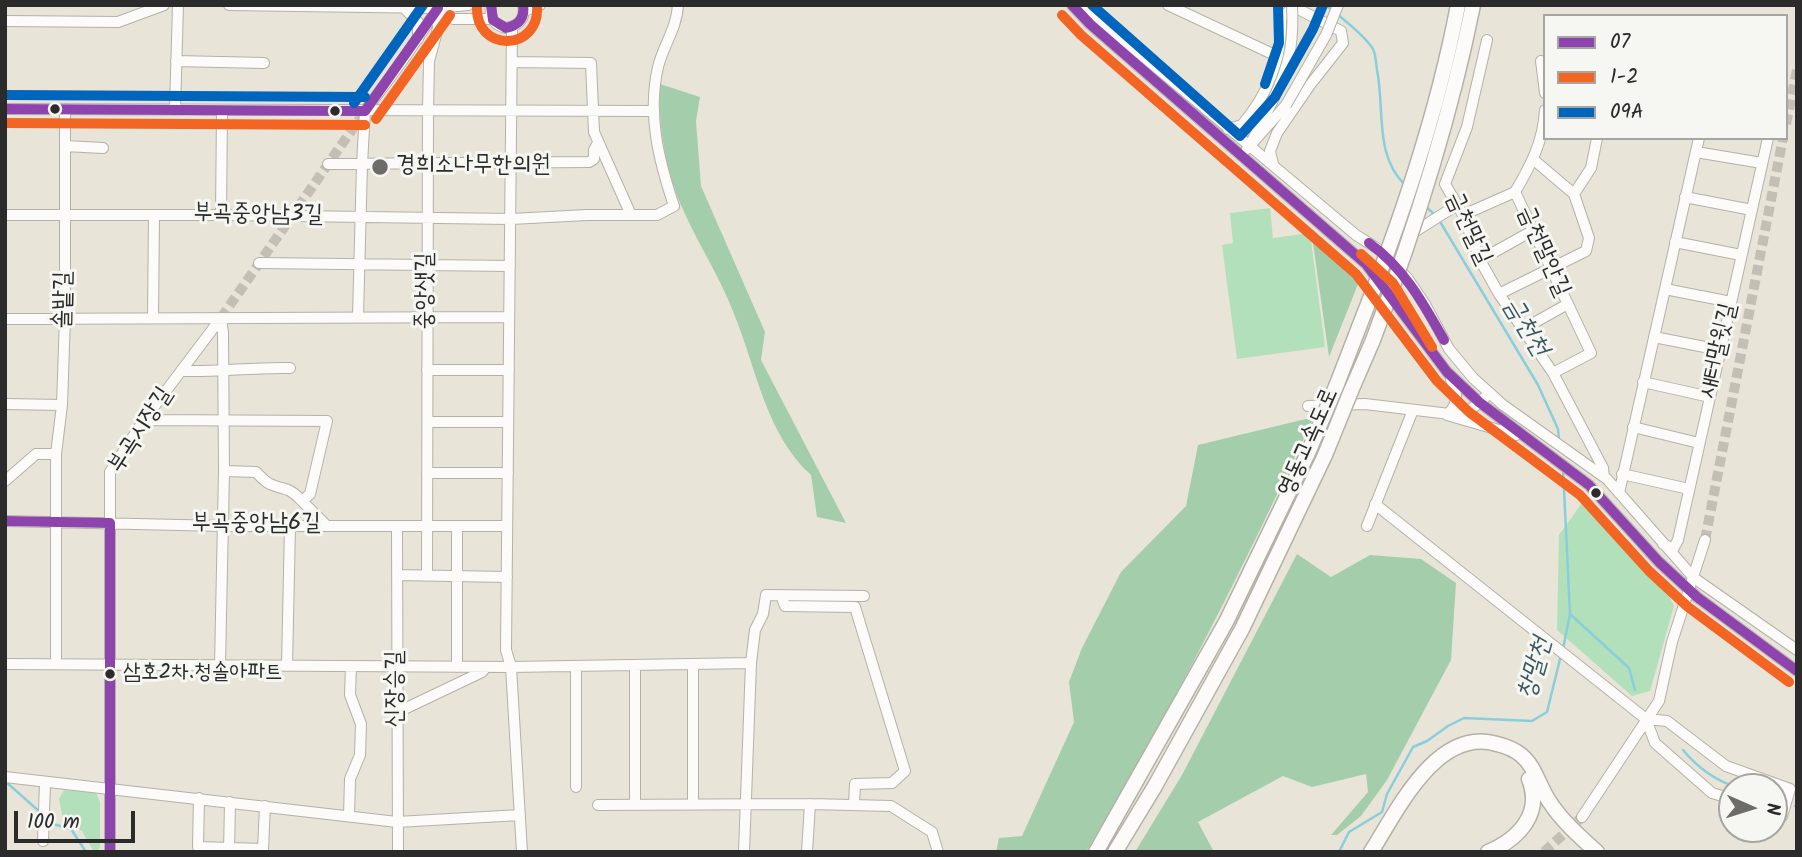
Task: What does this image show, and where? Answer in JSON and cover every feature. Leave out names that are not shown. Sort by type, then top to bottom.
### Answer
[{"type":"highway","name":"영동고속도로","points":[[1096,852],[1226,622],[1308,453],[1382,269],[1422,148],[1458,5]]},
{"type":"highway","name":"영동고속도로","points":[[1115,852],[1242,629],[1325,455],[1397,276],[1437,152],[1473,5]]},
{"type":"highway","points":[[1371,852],[1408,795],[1445,752],[1467,741],[1489,741],[1522,755],[1551,804],[1597,852]]},
{"type":"highway","points":[[1378,852],[1434,771],[1450,756],[1469,748],[1507,752],[1519,761],[1534,791],[1534,804],[1520,832],[1504,845],[1488,852]]},
{"type":"street","points":[[5,21],[118,22],[163,5]]},
{"type":"street","points":[[175,110],[178,5]]},
{"type":"street","points":[[229,5],[438,8],[468,5]]},
{"type":"street","points":[[491,5],[492,19],[500,27],[512,27],[520,23],[524,8],[540,5]]},
{"type":"street","points":[[5,109],[654,111],[658,67],[674,26],[678,5]]},
{"type":"street","points":[[1073,5],[1096,17],[1356,235],[1382,252],[1417,291],[1457,361],[1490,393],[1589,466],[1603,472],[1661,543],[1694,578],[1797,650]]},
{"type":"street","points":[[1073,5],[1090,24],[1366,264],[1447,372],[1479,402],[1589,485],[1659,562],[1689,590],[1797,671]]},
{"type":"street","points":[[1168,5],[1279,57]]},
{"type":"street","points":[[1250,146],[1283,78],[1293,45],[1292,5]]},
{"type":"street","points":[[1241,156],[1286,105],[1326,35],[1338,5]]},
{"type":"street","points":[[403,7],[418,22],[418,40]]},
{"type":"street","points":[[438,8],[453,19],[492,19]]},
{"type":"street","points":[[358,317],[365,111],[418,40],[438,8]]},
{"type":"street","name":"중앙샛길","points":[[428,576],[428,111],[429,61],[438,28],[438,8]]},
{"type":"street","points":[[1228,129],[1242,125],[1255,109],[1274,74],[1279,57],[1281,19],[1290,9],[1300,10],[1341,31],[1343,43],[1277,133],[1270,151],[1273,164]]},
{"type":"street","points":[[512,27],[506,650],[511,667],[522,852]]},
{"type":"street","name":"금천말길","points":[[1487,40],[1467,127],[1445,184],[1463,215],[1480,260],[1499,294],[1553,373],[1603,472]]},
{"type":"street","points":[[176,61],[264,64]]},
{"type":"street","points":[[1541,61],[1543,76]]},
{"type":"street","points":[[512,62],[591,63],[594,132],[631,215]]},
{"type":"street","name":"솔밭길","points":[[56,664],[56,454],[62,405],[65,317],[65,109]]},
{"type":"street","points":[[221,215],[222,111]]},
{"type":"street","name":"부곡중앙남3길","points":[[5,215],[511,219],[657,215],[674,206],[659,160],[654,111]]},
{"type":"street","name":"금천말안길","points":[[1543,125],[1534,160],[1515,192],[1591,353],[1553,373]]},
{"type":"street","points":[[1574,194],[1591,168],[1597,140]]},
{"type":"street","points":[[1619,493],[1699,140]]},
{"type":"street","name":"새터말윗길","points":[[1661,543],[1669,548],[1675,547],[1768,140]]},
{"type":"street","points":[[328,164],[589,162],[594,159],[598,142]]},
{"type":"street","points":[[65,146],[103,148]]},
{"type":"street","points":[[1696,152],[1762,163]]},
{"type":"street","points":[[1499,294],[1586,251],[1589,238],[1574,194],[1534,160]]},
{"type":"street","points":[[1463,215],[1515,192]]},
{"type":"street","points":[[1685,197],[1752,210]]},
{"type":"street","points":[[1382,252],[1457,205]]},
{"type":"street","points":[[153,317],[154,215]]},
{"type":"street","points":[[1480,260],[1532,231]]},
{"type":"street","points":[[1675,242],[1741,255]]},
{"type":"street","points":[[259,263],[510,265]]},
{"type":"street","points":[[1665,289],[1731,302]]},
{"type":"street","points":[[1522,329],[1566,304]]},
{"type":"street","points":[[5,319],[509,317]]},
{"type":"street","points":[[220,665],[224,471],[221,318]]},
{"type":"street","name":"부곡시장길","points":[[110,852],[110,472],[144,420],[221,318]]},
{"type":"street","points":[[1654,337],[1720,351]]},
{"type":"street","points":[[183,371],[223,372],[248,368],[289,368]]},
{"type":"street","points":[[428,370],[509,370]]},
{"type":"street","points":[[1447,372],[1457,400],[1447,415]]},
{"type":"street","points":[[1643,382],[1710,397]]},
{"type":"street","points":[[1447,415],[1466,412],[1490,393]]},
{"type":"street","points":[[5,404],[62,405]]},
{"type":"street","points":[[1308,406],[1364,404],[1413,410],[1447,415],[1523,437]]},
{"type":"street","points":[[1367,526],[1413,410]]},
{"type":"street","points":[[144,420],[327,421],[310,495],[302,501]]},
{"type":"street","points":[[428,422],[508,422]]},
{"type":"street","points":[[1633,427],[1699,443]]},
{"type":"street","points":[[5,481],[36,454],[56,454]]},
{"type":"street","points":[[1603,472],[1625,461]]},
{"type":"street","points":[[224,471],[256,472],[270,484],[294,492],[327,526]]},
{"type":"street","points":[[428,473],[508,473]]},
{"type":"street","points":[[1622,474],[1689,489]]},
{"type":"street","points":[[1375,505],[1646,719],[1655,743],[1712,793],[1718,795]]},
{"type":"street","name":"부곡중앙남6길","points":[[5,521],[223,526],[507,526]]},
{"type":"street","points":[[287,666],[290,526]]},
{"type":"street","name":"신장승길","points":[[397,526],[398,852]]},
{"type":"street","points":[[457,526],[457,667]]},
{"type":"street","points":[[1582,817],[1659,701],[1672,642],[1706,540]]},
{"type":"street","points":[[397,575],[507,577]]},
{"type":"street","points":[[744,852],[751,663],[755,630],[763,614],[766,595],[864,596]]},
{"type":"street","points":[[780,595],[785,606],[855,607],[905,771],[892,783],[855,784],[854,804]]},
{"type":"street","points":[[5,664],[511,667],[751,663]]},
{"type":"street","points":[[693,664],[693,804]]},
{"type":"street","points":[[635,665],[635,804]]},
{"type":"street","points":[[349,816],[349,779],[360,755],[361,724],[350,695],[351,666]]},
{"type":"street","points":[[576,666],[576,787]]},
{"type":"street","points":[[398,712],[482,672],[486,667]]},
{"type":"street","points":[[1646,719],[1667,720],[1726,766],[1745,773]]},
{"type":"street","points":[[5,777],[44,788],[110,788],[397,822],[520,815]]},
{"type":"street","points":[[43,841],[44,788]]},
{"type":"street","points":[[199,799],[198,847],[263,849],[265,806]]},
{"type":"street","points":[[230,802],[230,850]]},
{"type":"street","points":[[598,805],[746,803],[891,806],[932,832],[938,852]]},
{"type":"street","points":[[807,852],[810,804]]},
{"type":"green space","points":[[660,84],[700,97],[696,121],[701,186],[765,332],[761,360],[846,523],[817,517],[811,475],[796,459],[773,420],[729,301],[678,198],[665,150],[660,118]]},
{"type":"green space","points":[[1270,208],[1273,238],[1310,233],[1325,347],[1237,359],[1222,245],[1233,243],[1230,213]]},
{"type":"green space","points":[[1311,229],[1362,274],[1329,357]]},
{"type":"green space","points":[[1314,417],[1206,637],[1148,746],[1086,852],[996,852],[999,838],[1022,836],[1074,722],[1069,682],[1082,648],[1121,572],[1186,506],[1198,445]]},
{"type":"green space","points":[[1582,503],[1668,594],[1674,606],[1650,691],[1632,696],[1557,630],[1559,535]]},
{"type":"green space","points":[[1297,554],[1331,577],[1370,555],[1421,559],[1456,583],[1451,660],[1387,780],[1361,816],[1337,835],[1331,835],[1368,792],[1366,774],[1312,787],[1283,776],[1198,822],[1214,852],[1135,852],[1182,775]]},
{"type":"green space","points":[[64,790],[96,793],[100,802],[100,847],[97,852],[94,852],[82,831],[63,819],[59,799]]},
{"type":"waterway","name":"금천천","points":[[1326,5],[1332,10]]},
{"type":"waterway","name":"금천천","points":[[1337,14],[1361,35],[1374,51],[1385,146],[1395,173],[1405,185]]},
{"type":"waterway","name":"금천천","points":[[1424,205],[1435,215]]},
{"type":"waterway","name":"금천천","points":[[1439,220],[1538,385],[1558,429],[1559,440]]},
{"type":"waterway","name":"금천천","points":[[1563,468],[1570,614],[1629,668],[1635,690]]},
{"type":"waterway","name":"창말천","points":[[1563,649],[1570,614]]},
{"type":"waterway","name":"창말천","points":[[1339,852],[1349,832],[1382,812],[1387,794],[1413,747],[1464,718],[1532,721],[1547,712],[1561,655]]},
{"type":"waterway","name":"금천천","points":[[1683,750],[1707,773],[1718,779]]},
{"type":"waterway","points":[[6,782],[40,812]]},
{"type":"waterway","points":[[48,819],[53,824],[71,829],[86,852]]},
{"type":"tunnel","points":[[1788,114],[1797,70]]},
{"type":"tunnel","points":[[221,318],[365,111]]},
{"type":"tunnel","points":[[1705,540],[1783,140]]},
{"type":"tunnel","points":[[1544,852],[1582,817]]},
{"type":"transit line","name":"09A","points":[[354,103],[423,5]]},
{"type":"transit line","name":"1-2","points":[[477,5],[479,21],[486,32],[496,39],[507,41],[519,39],[529,32],[535,21],[537,5]]},
{"type":"transit line","name":"07","points":[[491,5],[493,20],[506,28],[520,20],[523,5]]},
{"type":"transit line","name":"07","points":[[1072,5],[1090,24],[1366,264],[1447,372],[1479,402],[1589,485],[1659,562],[1697,597],[1797,671]]},
{"type":"transit line","name":"09A","points":[[1092,5],[1240,136],[1275,97],[1313,29],[1323,5]]},
{"type":"transit line","name":"09A","points":[[1265,84],[1279,43],[1278,5]]},
{"type":"transit line","name":"07","points":[[365,111],[438,8]]},
{"type":"transit line","name":"1-2","points":[[376,119],[450,15]]},
{"type":"transit line","name":"1-2","points":[[1062,15],[1081,35],[1356,274],[1437,381],[1469,412],[1580,495],[1649,571],[1688,607],[1789,682]]},
{"type":"transit line","name":"09A","points":[[5,95],[365,97]]},
{"type":"transit line","name":"07","points":[[5,109],[365,111]]},
{"type":"transit line","name":"1-2","points":[[5,123],[365,125]]},
{"type":"transit line","name":"07","points":[[1369,243],[1403,275],[1444,340]]},
{"type":"transit line","name":"1-2","points":[[1361,254],[1393,283],[1432,347]]},
{"type":"transit line","name":"07","points":[[5,521],[110,523]]},
{"type":"transit line","name":"07","points":[[110,523],[110,852]]},
{"type":"place","name":"경희소나무한의원","points":[[380,167]]},
{"type":"place","name":"삼호2차.청솔아파트","points":[[110,674]]}]
